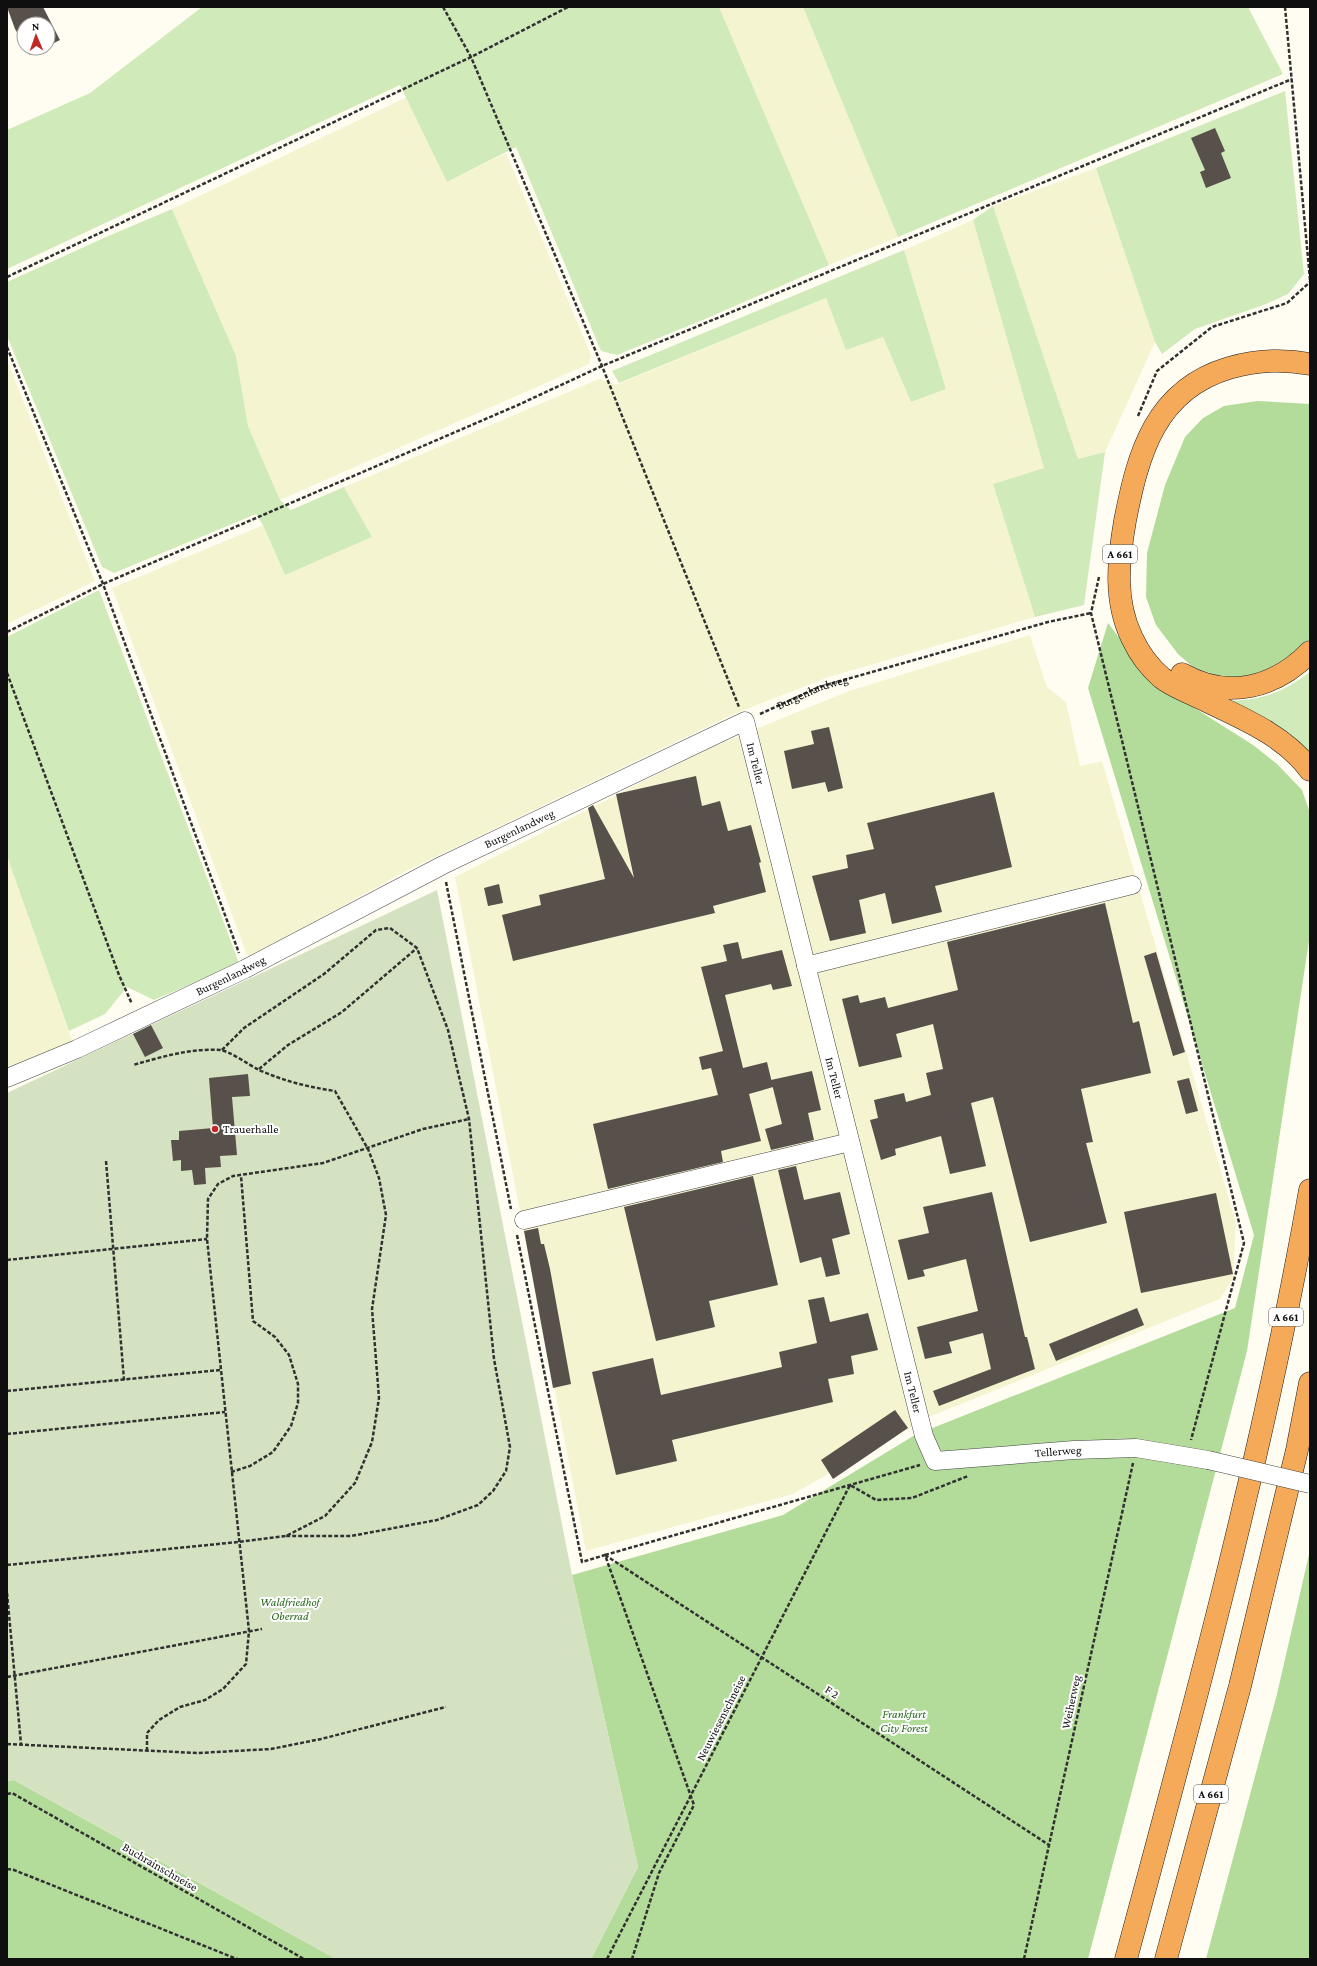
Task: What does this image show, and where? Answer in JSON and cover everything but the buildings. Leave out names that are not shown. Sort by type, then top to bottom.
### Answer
[{"type":"highway","name":"A 661","points":[[1310,364],[1271,361],[1238,366],[1220,371],[1190,386],[1167,407],[1146,443],[1138,463],[1129,500],[1119,565],[1120,591],[1124,617],[1132,638],[1149,666],[1163,678],[1251,723],[1275,738],[1293,752],[1310,770]]},
{"type":"highway","points":[[1310,376],[1268,372],[1229,379],[1202,390],[1172,416],[1156,447],[1139,500],[1128,577],[1132,606],[1145,639],[1167,663],[1191,679],[1222,688],[1258,685],[1284,674],[1310,652]]},
{"type":"highway","name":"A 661","points":[[1126,1959],[1200,1680],[1258,1444],[1294,1281],[1310,1190]]},
{"type":"highway","name":"A 661","points":[[1166,1959],[1241,1679],[1297,1450],[1310,1383]]},
{"type":"street","name":"Burgenlandweg","points":[[7,1078],[77,1049],[245,969],[443,865],[744,721]]},
{"type":"street","name":"Im Teller","points":[[744,721],[924,1436],[935,1461]]},
{"type":"street","points":[[806,966],[1132,886]]},
{"type":"street","points":[[517,1221],[850,1142]]},
{"type":"street","name":"Tellerweg","points":[[935,1461],[1074,1450],[1136,1448],[1208,1460],[1310,1484]]},
{"type":"path","points":[[443,7],[471,57],[602,366],[744,721]]},
{"type":"path","points":[[7,277],[471,57],[568,7]]},
{"type":"path","points":[[1285,7],[1310,280]]},
{"type":"path","points":[[7,632],[103,584],[518,405],[602,366],[1292,79]]},
{"type":"path","points":[[7,347],[103,584],[245,969]]},
{"type":"path","name":"Burgenlandweg","points":[[744,721],[820,687],[1048,622],[1091,613],[1244,1243],[1187,1456]]},
{"type":"path","points":[[7,673],[119,975],[139,1019]]},
{"type":"path","points":[[443,865],[517,1221],[582,1562],[935,1461]]},
{"type":"path","points":[[7,1565],[286,1536],[351,1536],[437,1520],[478,1505],[493,1491],[506,1471],[510,1447],[494,1359],[469,1119],[448,1030],[417,948],[390,928],[376,930],[324,974],[244,1028],[222,1050]]},
{"type":"path","points":[[258,1069],[288,1045],[342,1012],[417,948]]},
{"type":"path","points":[[133,1065],[163,1056],[199,1051],[222,1050],[258,1069],[296,1084],[335,1092],[368,1149],[379,1178],[386,1215],[372,1309],[379,1398],[372,1442],[355,1483],[325,1516],[286,1536]]},
{"type":"path","points":[[147,1751],[147,1733],[159,1720],[180,1707],[205,1700],[223,1689],[246,1664],[248,1632],[207,1240],[208,1199],[218,1184],[233,1176],[323,1163],[368,1149],[423,1129],[469,1119]]},
{"type":"path","points":[[106,1161],[124,1380]]},
{"type":"path","points":[[231,1472],[250,1466],[273,1452],[292,1426],[298,1403],[298,1384],[289,1355],[275,1336],[253,1321],[241,1176]]},
{"type":"path","points":[[7,1260],[114,1248],[207,1240]]},
{"type":"path","points":[[7,1391],[220,1370]]},
{"type":"path","points":[[7,1434],[225,1412]]},
{"type":"path","name":"Weiherweg","points":[[1024,1959],[1136,1448]]},
{"type":"path","points":[[850,1485],[876,1500],[912,1498],[966,1478],[990,1456]]},
{"type":"path","name":"Neuwiesenschneise","points":[[607,1959],[850,1485]]},
{"type":"path","points":[[605,1555],[694,1805],[659,1873],[632,1959]]},
{"type":"path","name":"F 2","points":[[605,1555],[1049,1845]]},
{"type":"path","points":[[7,1593],[22,1744]]},
{"type":"path","points":[[7,1677],[262,1629]]},
{"type":"path","points":[[7,1744],[198,1753],[271,1750],[321,1739],[446,1706]]},
{"type":"path","name":"Buchrainschneise","points":[[7,1794],[12,1793],[304,1959]]},
{"type":"path","points":[[7,1869],[14,1870],[237,1959]]},
{"type":"green space","points":[[202,7],[719,7],[829,265],[705,319],[617,355],[601,351],[516,147],[447,182],[400,85],[7,269],[7,130],[90,93]]},
{"type":"green space","points":[[719,7],[803,7],[898,237],[829,265]]},
{"type":"green space","points":[[803,7],[1248,7],[1283,74],[898,237]]},
{"type":"green space","points":[[1285,91],[1304,274],[1288,294],[1266,304],[1195,329],[1162,354],[1155,342],[1096,168]]},
{"type":"green space","points":[[407,97],[447,182],[506,153],[591,355],[589,364],[280,500],[248,426],[236,356],[172,209]]},
{"type":"green space","points":[[1096,168],[1155,342],[1105,452],[1078,459],[993,206]]},
{"type":"green space","points":[[993,206],[1078,459],[1105,452],[1084,605],[1035,617],[993,484],[1044,468],[973,220]]},
{"type":"green space","points":[[172,209],[236,356],[248,426],[280,500],[291,510],[344,487],[372,537],[285,575],[263,525],[256,514],[114,573],[102,567],[7,336],[7,282]]},
{"type":"green space","points":[[973,220],[1044,468],[993,484],[1035,617],[829,677],[734,714],[404,872],[248,958],[112,588],[263,525],[285,575],[372,537],[344,487],[599,379],[616,385],[826,298],[846,350],[883,337],[911,402],[946,389],[904,250]]},
{"type":"green space","points":[[904,250],[946,389],[911,402],[883,337],[846,350],[826,298],[619,383],[612,371]]},
{"type":"green space","points":[[7,360],[95,581],[7,624]]},
{"type":"green space","points":[[1257,401],[1310,404],[1310,637],[1304,649],[1284,666],[1256,675],[1227,678],[1194,668],[1178,654],[1156,625],[1146,597],[1147,553],[1165,485],[1185,437],[1203,418],[1224,406]]},
{"type":"green space","points":[[99,590],[239,963],[154,1000],[127,987],[105,1014],[69,1031],[7,856],[7,637]]},
{"type":"green space","name":"Frankfurt City Forest","points":[[1108,623],[1152,681],[1253,745],[1277,764],[1302,790],[1310,813],[1310,934],[1247,1351],[1088,1959],[591,1959],[638,1867],[572,1575],[783,1515],[915,1435],[1235,1308],[1254,1235],[1088,688]]},
{"type":"green space","points":[[1030,635],[1047,687],[1066,702],[1080,766],[1102,761],[1236,1223],[1233,1278],[1220,1299],[929,1417],[793,1494],[586,1551],[455,877],[707,749],[849,691]]},
{"type":"green space","points":[[1310,672],[1310,759],[1230,701],[1253,699],[1272,694],[1290,685]]},
{"type":"green space","points":[[7,856],[74,1046],[7,1071]]},
{"type":"green space","name":"Waldfriedhof Oberrad","points":[[437,890],[572,1575],[638,1867],[591,1959],[336,1959],[14,1780],[7,1781],[7,1093]]},
{"type":"green space","points":[[1310,1550],[1310,1959],[1206,1959],[1277,1694]]},
{"type":"green space","points":[[14,1780],[336,1959],[7,1959],[7,1781]]},
{"type":"place","name":"Trauerhalle","points":[[215,1129]]}]
